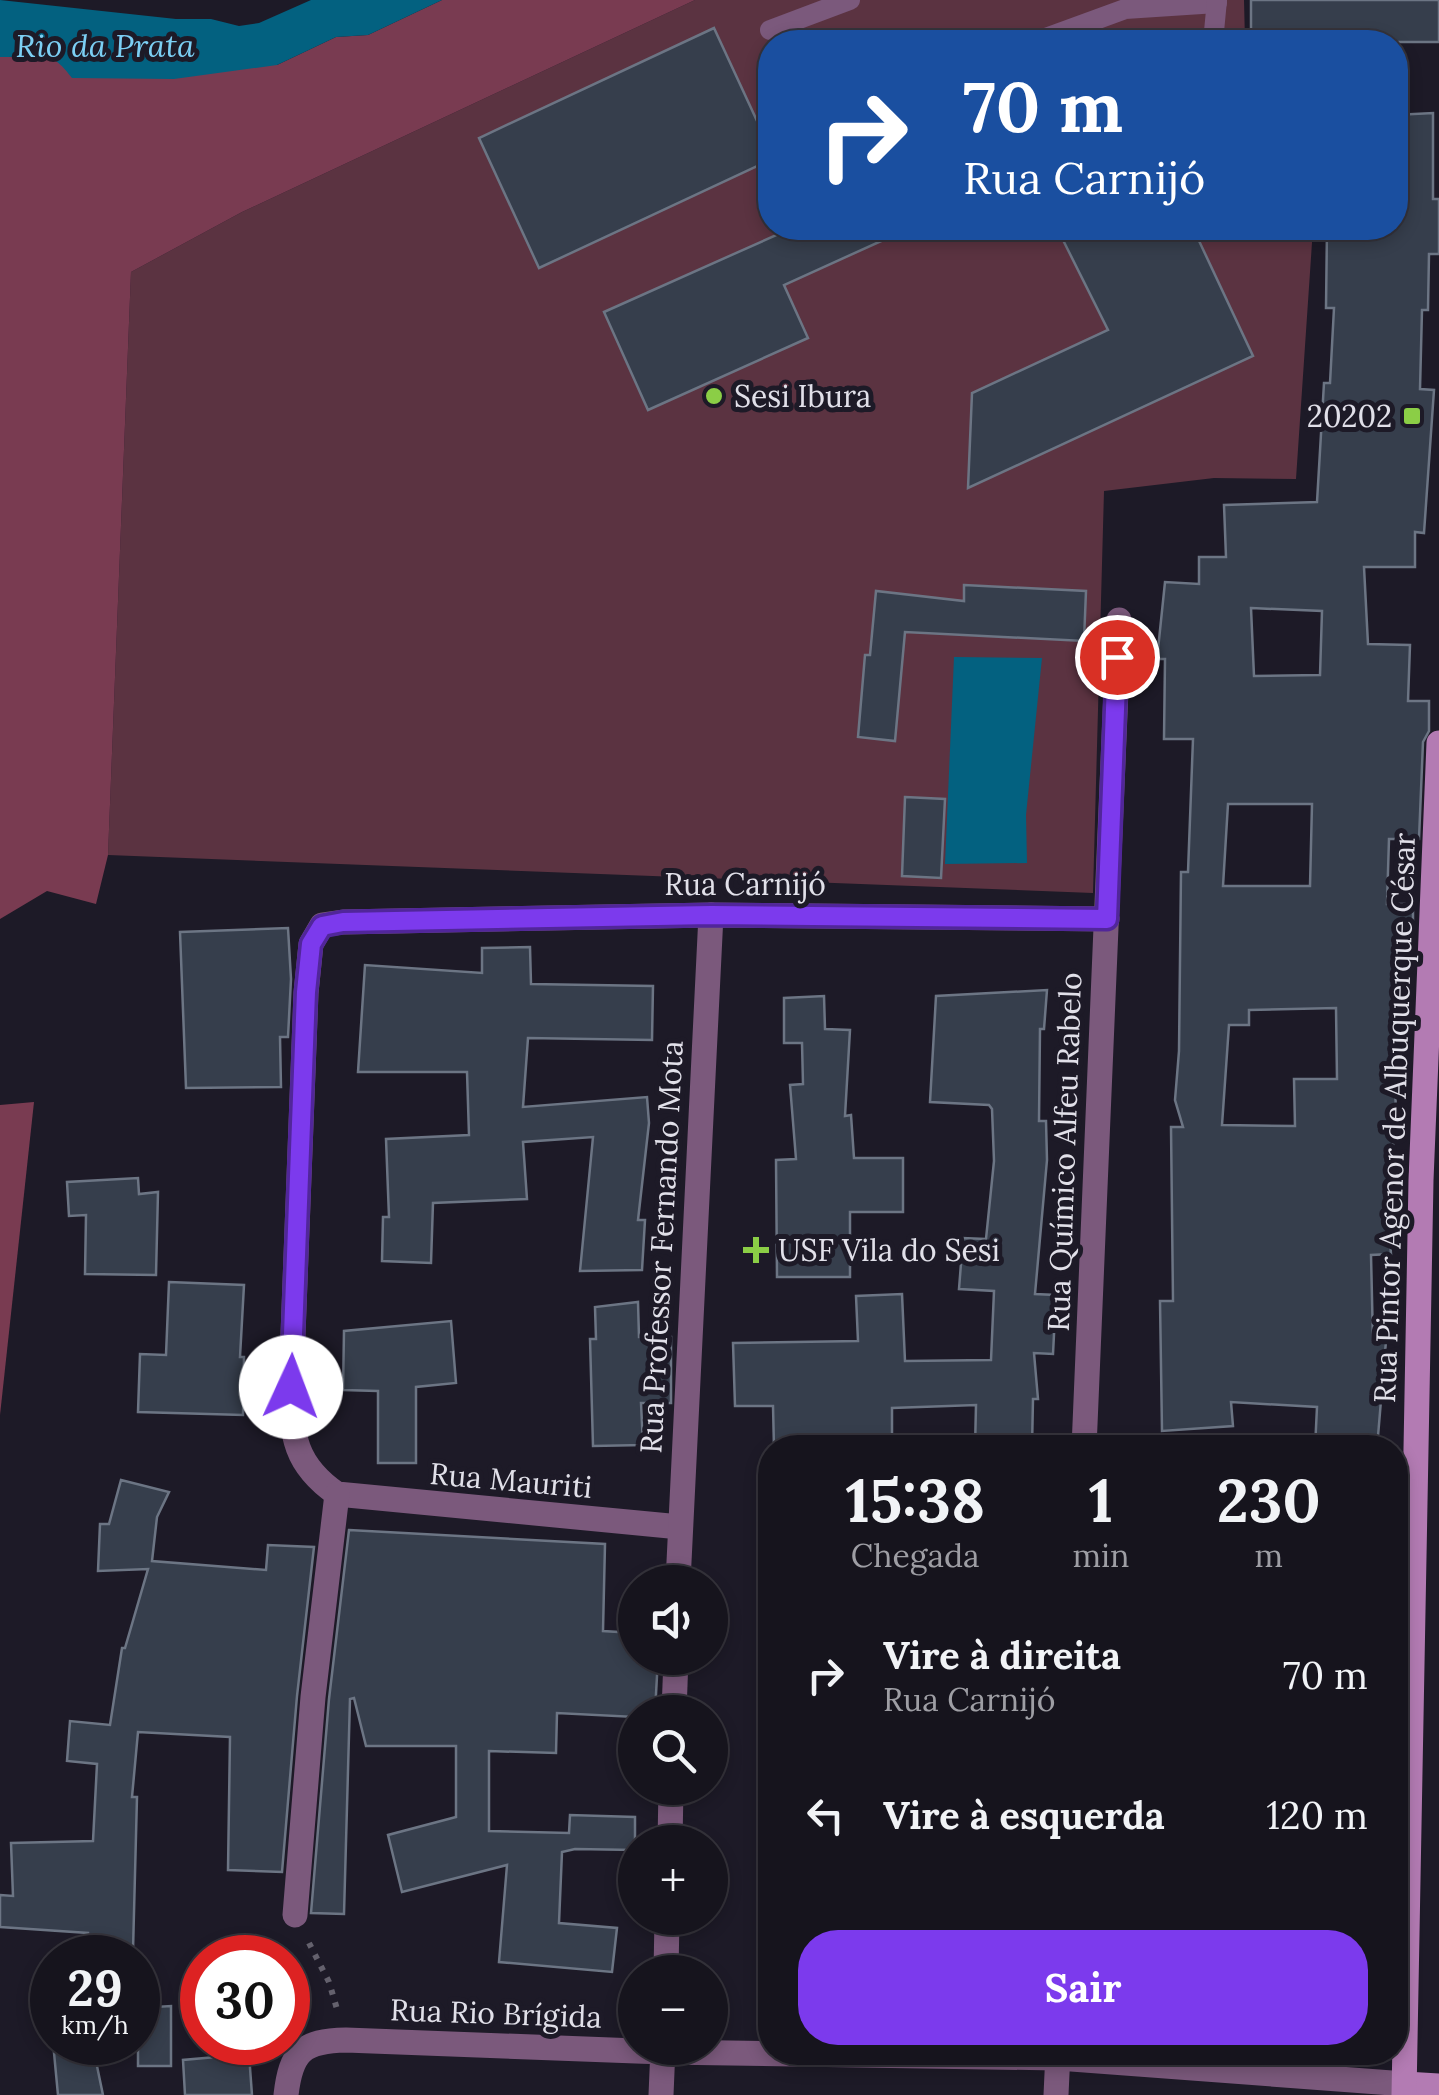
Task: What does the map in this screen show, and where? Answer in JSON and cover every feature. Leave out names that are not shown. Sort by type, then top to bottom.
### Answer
[{"type":"street","name":"Rua Químico Alfeu Rabelo","points":[[1085,1435],[1119,620]]},
{"type":"street","name":"Rua Pintor Agenor de Albuquerque César","points":[[1408,1875],[1421,1180],[1439,743]]},
{"type":"street","name":"Rua Carnijó","points":[[337,1494],[317,1480],[305,1465],[295,1443],[291,1414],[306,992],[311,944],[322,926],[343,922],[711,915],[1107,919]]},
{"type":"street","name":"Rua Professor Fernando Mota","points":[[679,1565],[711,915]]},
{"type":"street","name":"Rua Mauriti","points":[[337,1494],[680,1526]]},
{"type":"street","points":[[295,1915],[312,1697],[337,1494]]},
{"type":"street","name":"Rua Rio Brígida","points":[[287,2086],[296,2057],[309,2044],[346,2040],[618,2049]]},
{"type":"street","name":"Rua Rio Brígida","points":[[728,2051],[758,2051]]},
{"type":"street","points":[[661,2095],[662,2065]]},
{"type":"street","points":[[1056,2095],[1058,2065]]},
{"type":"street","name":"Rua Rio Brígida","points":[[1152,2065],[1404,2089],[1439,2086]]},
{"type":"lane","points":[[770,30],[850,0]]},
{"type":"lane","points":[[1062,30],[1122,4],[1217,2],[1214,30]]},
{"type":"path","points":[[295,1915],[330,1982],[346,2040]]},
{"type":"shaded area","points":[[442,0],[695,0],[242,212],[131,272],[108,855],[96,904],[47,891],[0,919],[0,57],[36,55],[59,60],[277,65],[336,37],[368,35]]},
{"type":"shaded area","name":"Sesi Ibura","points":[[695,0],[1244,0],[1245,30],[758,30],[758,240],[1312,240],[1296,479],[1214,478],[1104,491],[1093,893],[108,855],[131,272],[242,212]]},
{"type":"shaded area","points":[[34,1102],[0,1415],[0,1105]]},
{"type":"water","name":"Rio da Prata","points":[[0,0],[176,19],[211,19],[239,26],[259,23],[311,0],[442,0],[368,35],[336,37],[277,65],[174,79],[72,78],[47,56],[0,57]]},
{"type":"water","points":[[954,657],[1042,658],[1026,815],[1027,863],[945,864]]},
{"type":"building","points":[[1251,0],[1439,0],[1439,42],[1408,42],[1408,30],[1251,30]]},
{"type":"building","points":[[714,28],[758,123],[758,166],[539,268],[479,138]]},
{"type":"building","points":[[1433,113],[1433,199],[1439,199],[1439,254],[1429,254],[1428,310],[1422,310],[1420,389],[1434,390],[1424,533],[1415,532],[1415,567],[1364,567],[1368,644],[1410,645],[1408,701],[1429,701],[1429,731],[1423,742],[1419,839],[1389,839],[1387,904],[1413,904],[1413,956],[1397,956],[1398,1007],[1391,1007],[1397,1130],[1393,1131],[1394,1201],[1387,1201],[1391,1254],[1371,1255],[1373,1341],[1386,1341],[1378,1435],[1316,1435],[1317,1407],[1231,1402],[1233,1426],[1162,1431],[1160,1301],[1173,1301],[1171,1127],[1183,1127],[1175,1100],[1181,872],[1188,872],[1193,739],[1164,739],[1165,659],[1157,659],[1165,582],[1199,584],[1199,557],[1226,557],[1224,505],[1317,502],[1324,383],[1330,383],[1334,308],[1326,308],[1327,240],[1408,240],[1408,114]],"holes":[[[1251,608],[1322,611],[1320,675],[1254,676]],[[1228,804],[1312,804],[1310,886],[1223,886]],[[1336,1008],[1337,1079],[1294,1079],[1295,1126],[1222,1125],[1229,1025],[1249,1025],[1249,1010]]]},
{"type":"building","points":[[765,240],[883,240],[784,285],[808,338],[648,410],[604,312]]},
{"type":"building","points":[[1063,240],[1199,240],[1253,356],[968,488],[972,393],[1108,330]]},
{"type":"building","points":[[964,585],[1086,591],[1084,641],[905,632],[895,741],[858,737],[865,655],[870,655],[876,591],[964,601]]},
{"type":"building","points":[[905,797],[945,799],[941,878],[902,876]]},
{"type":"building","points":[[288,928],[291,979],[288,1037],[280,1037],[281,1087],[186,1088],[180,932]]},
{"type":"building","points":[[530,947],[531,984],[653,986],[652,1040],[528,1038],[523,1107],[647,1097],[649,1123],[638,1220],[645,1220],[642,1270],[580,1271],[593,1137],[523,1142],[527,1199],[433,1203],[431,1263],[382,1261],[383,1217],[389,1217],[386,1139],[469,1135],[467,1072],[358,1072],[365,965],[482,973],[482,948]]},
{"type":"building","points":[[1047,990],[1044,1029],[1040,1029],[1039,1121],[1046,1121],[1047,1160],[1035,1294],[1056,1295],[1053,1354],[1034,1353],[1038,1399],[1033,1399],[1032,1435],[975,1435],[976,1405],[892,1408],[892,1435],[774,1435],[773,1406],[735,1406],[733,1343],[858,1341],[856,1296],[902,1294],[905,1361],[991,1360],[994,1291],[959,1289],[963,1238],[986,1239],[994,1161],[992,1109],[989,1105],[930,1102],[936,996]]},
{"type":"building","points":[[824,996],[825,1029],[850,1030],[845,1116],[851,1115],[854,1158],[903,1158],[903,1212],[850,1212],[850,1277],[777,1277],[776,1160],[796,1159],[790,1085],[803,1084],[802,1043],[784,1043],[784,998]]},
{"type":"building","points":[[138,1178],[139,1194],[158,1192],[156,1275],[85,1274],[86,1215],[69,1216],[67,1182]]},
{"type":"building","points":[[169,1282],[244,1285],[240,1357],[244,1357],[243,1415],[138,1412],[140,1354],[166,1355]]},
{"type":"building","points":[[638,1302],[639,1337],[671,1337],[671,1403],[641,1403],[643,1445],[593,1446],[590,1339],[596,1339],[595,1307]]},
{"type":"building","points":[[451,1321],[456,1383],[416,1387],[416,1463],[378,1463],[378,1391],[343,1390],[344,1331]]},
{"type":"building","points":[[121,1480],[169,1492],[157,1517],[152,1561],[266,1570],[268,1545],[314,1547],[282,1872],[228,1870],[230,1737],[138,1732],[132,1797],[137,1797],[133,1935],[0,1927],[0,1895],[13,1896],[11,1843],[93,1841],[97,1764],[67,1761],[70,1721],[110,1725],[122,1648],[148,1569],[98,1571],[100,1524],[109,1524]]},
{"type":"building","points":[[349,1530],[605,1544],[603,1631],[618,1632],[618,1675],[657,1675],[656,1695],[618,1695],[618,1716],[557,1713],[556,1753],[489,1751],[489,1831],[569,1833],[570,1815],[635,1817],[635,1825],[618,1825],[618,1850],[562,1852],[559,1923],[617,1928],[612,1972],[499,1962],[507,1865],[402,1892],[388,1835],[456,1817],[456,1746],[366,1746],[354,1698],[350,1699],[344,1914],[311,1913],[329,1699]]},
{"type":"building","points":[[171,2006],[171,2066],[138,2066],[160,2065],[160,2007]]},
{"type":"building","points":[[55,2065],[97,2065],[103,2095],[58,2095]]},
{"type":"building","points":[[183,2065],[250,2065],[252,2095],[185,2095]]},
{"type":"place","name":"Sesi Ibura","points":[[714,396]]},
{"type":"place","name":"20202","points":[[1412,416]]},
{"type":"place","name":"USF Vila do Sesi","points":[[756,1250]]},
{"type":"route","points":[[291,1387],[306,992],[311,944],[322,926],[343,922],[711,915],[1107,919],[1117,657]]}]
